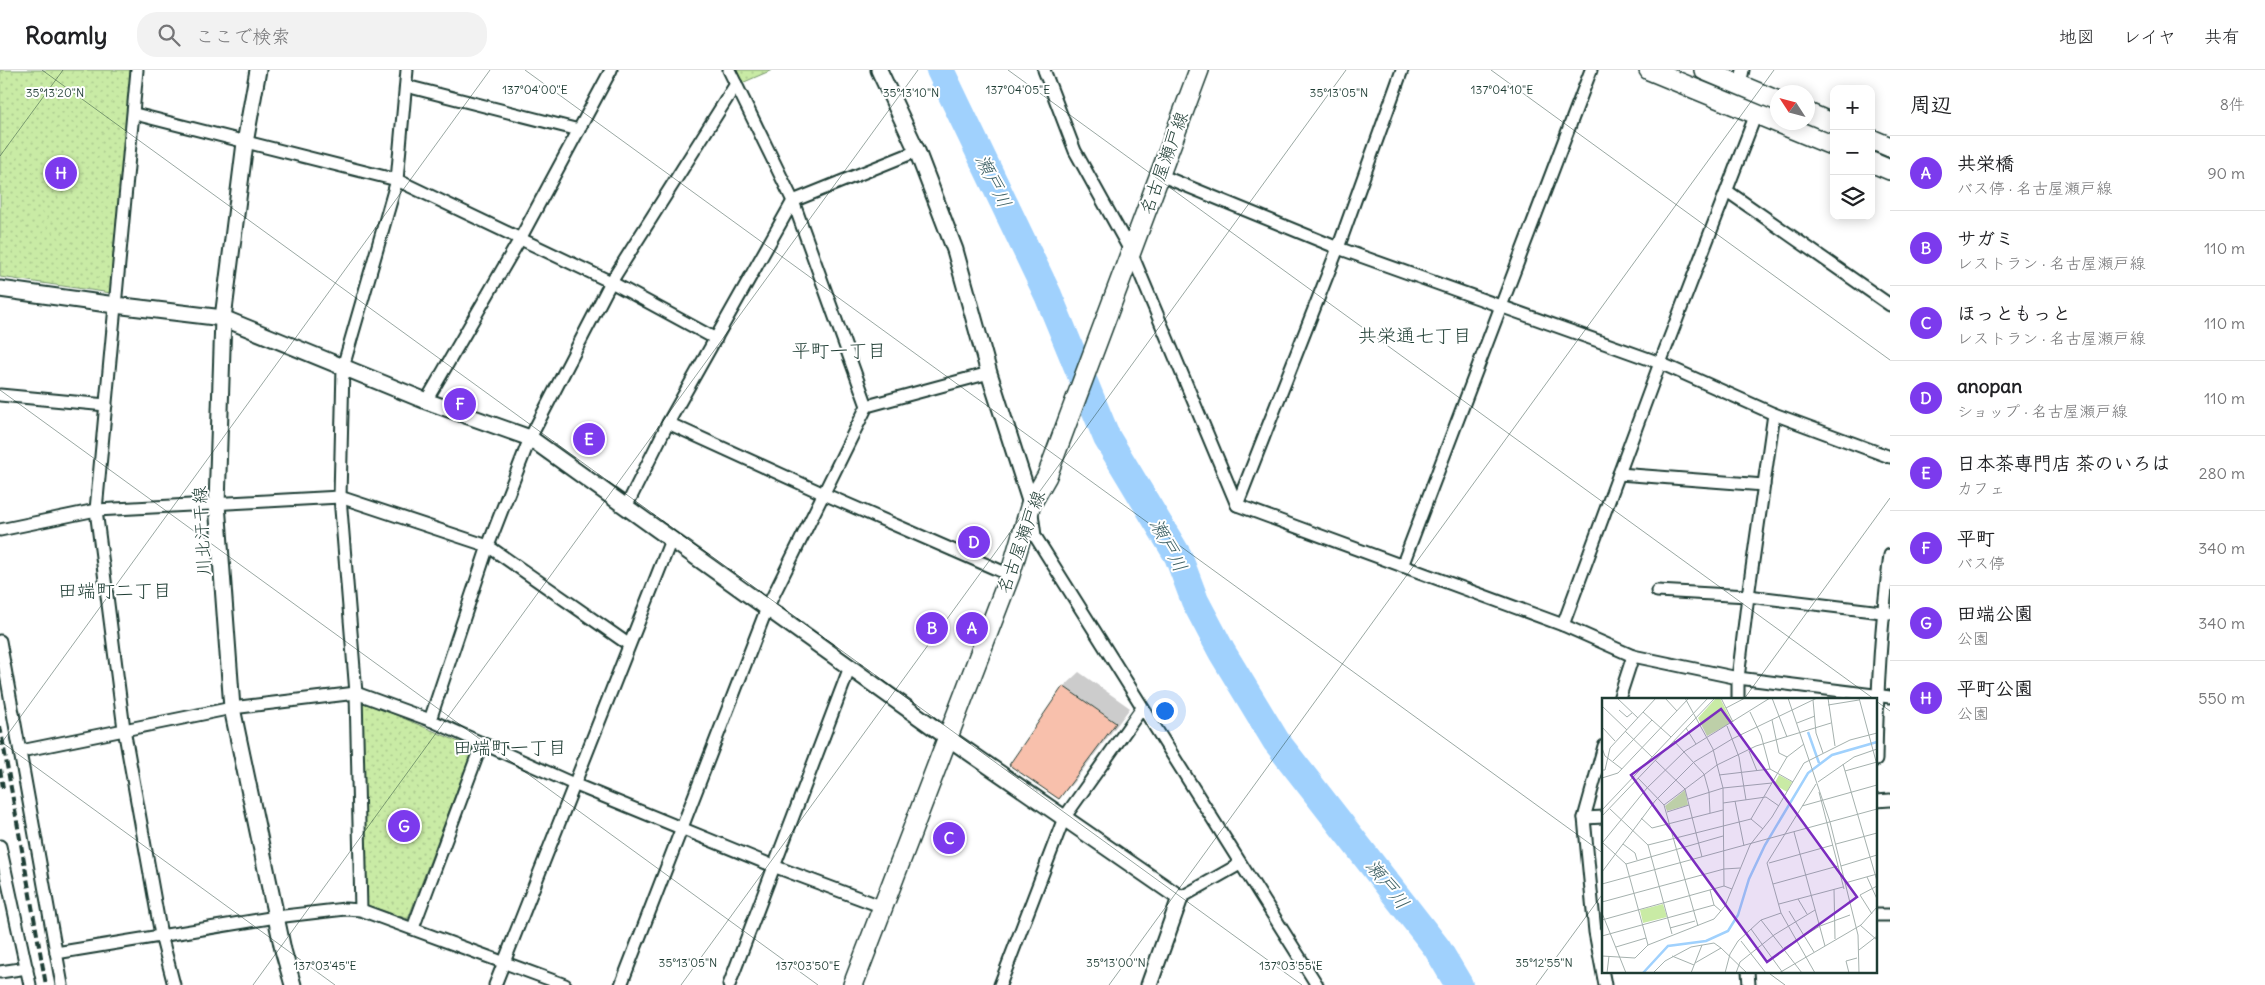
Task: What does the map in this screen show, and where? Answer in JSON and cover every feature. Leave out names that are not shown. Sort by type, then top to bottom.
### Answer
[{"type":"main road","name":"名古屋瀬戸線","points":[[852,985],[1010,575],[1031,504],[1047,476],[1198,70]]},
{"type":"main road","points":[[1649,70],[1830,144]]},
{"type":"main road","points":[[1704,70],[1742,78],[1770,95]]},
{"type":"main road","points":[[1815,116],[1830,122]]},
{"type":"main road","points":[[1875,141],[1890,147]]},
{"type":"main road","points":[[1875,164],[1890,170]]},
{"type":"street","points":[[137,70],[135,114],[96,510],[124,729],[161,935],[174,985]]},
{"type":"street","name":"川北汗干線","points":[[258,70],[245,143],[223,318],[217,504],[232,708],[276,917],[293,985]]},
{"type":"street","points":[[361,910],[356,693],[340,498],[343,368],[397,180],[407,70]]},
{"type":"street","points":[[426,401],[520,239],[580,130],[610,70]]},
{"type":"street","points":[[621,985],[767,608],[868,406],[793,201],[729,70]]},
{"type":"street","points":[[879,70],[917,151],[955,250],[988,374],[1031,504],[1035,536],[1317,985]]},
{"type":"street","points":[[1044,70],[1075,151],[1131,252],[1237,505],[1563,625],[1633,656],[1738,678],[1890,697]]},
{"type":"street","points":[[1237,505],[1338,248],[1402,70]]},
{"type":"street","points":[[1402,566],[1591,70]]},
{"type":"street","points":[[430,720],[488,546],[530,438],[611,282],[736,84]]},
{"type":"street","points":[[406,86],[580,130]]},
{"type":"street","points":[[135,114],[397,180],[611,282],[716,339]]},
{"type":"street","points":[[1563,625],[1660,363],[1756,114]]},
{"type":"street","points":[[626,507],[668,423],[793,201],[917,151]]},
{"type":"street","points":[[1160,176],[1338,248],[1660,363],[1774,414],[1890,457]]},
{"type":"street","points":[[1727,191],[1890,305]]},
{"type":"street","points":[[0,288],[115,305],[223,318],[426,401],[530,438],[947,736],[1180,898]]},
{"type":"street","points":[[868,406],[988,374]]},
{"type":"street","points":[[0,395],[106,406]]},
{"type":"street","points":[[1738,698],[1738,678],[1748,596],[1774,414]]},
{"type":"street","points":[[668,423],[824,494],[1010,575]]},
{"type":"street","points":[[1619,474],[1764,485]]},
{"type":"street","points":[[0,530],[96,510],[340,498],[488,546],[628,644]]},
{"type":"street","points":[[495,985],[576,784],[628,644],[671,540]]},
{"type":"street","points":[[1877,696],[1890,555]]},
{"type":"street","points":[[1657,591],[1748,596],[1886,612]]},
{"type":"street","points":[[0,641],[62,985]]},
{"type":"street","points":[[1619,698],[1633,656]]},
{"type":"street","points":[[729,985],[776,867],[850,667]]},
{"type":"street","points":[[21,751],[232,708],[356,693],[430,720],[576,784],[776,867],[882,907]]},
{"type":"street","points":[[1000,985],[1064,818],[1142,708]]},
{"type":"street","points":[[413,928],[482,743]]},
{"type":"street","points":[[1602,753],[1584,818],[1602,958]]},
{"type":"street","points":[[1584,818],[1602,817]]},
{"type":"street","points":[[0,846],[30,985]]},
{"type":"street","points":[[1149,985],[1180,898],[1240,864]]},
{"type":"street","points":[[56,953],[276,917],[345,909],[361,910],[565,985]]},
{"type":"street","points":[[0,972],[27,968]]},
{"type":"street","points":[[1604,972],[1605,985]]},
{"type":"street","points":[[1748,972],[1749,985]]},
{"type":"green space","points":[[0,70],[132,70],[111,293],[0,277]]},
{"type":"green space","points":[[736,70],[772,70],[742,83]]},
{"type":"green space","points":[[361,700],[473,748],[408,919],[367,905]]},
{"type":"building","points":[[1063,686],[1116,723],[1059,799],[1009,765]]},
{"type":"waterway","name":"瀬戸川","points":[[940,70],[1048,295],[1107,438],[1178,556],[1195,601],[1222,652],[1276,741],[1437,948],[1459,985]]},
{"type":"railway","points":[[0,726],[46,985]]},
{"type":"railway","points":[[0,769],[3,788]]},
{"type":"place","name":"平町公園","points":[[61,173]]},
{"type":"place","name":"平町","points":[[460,404]]},
{"type":"place","name":"日本茶専門店 茶のいろは","points":[[589,439]]},
{"type":"place","name":"anopan","points":[[974,542]]},
{"type":"place","name":"サガミ","points":[[932,628]]},
{"type":"place","name":"共栄橋","points":[[972,628]]},
{"type":"place","name":"田端公園","points":[[404,826]]},
{"type":"place","name":"ほっともっと","points":[[949,838]]},
{"type":"district","name":"共栄通七丁目","points":[[1415,335]]},
{"type":"district","name":"平町一丁目","points":[[839,350]]},
{"type":"district","name":"田端町二丁目","points":[[115,590]]},
{"type":"district","name":"田端町一丁目","points":[[510,747]]}]
